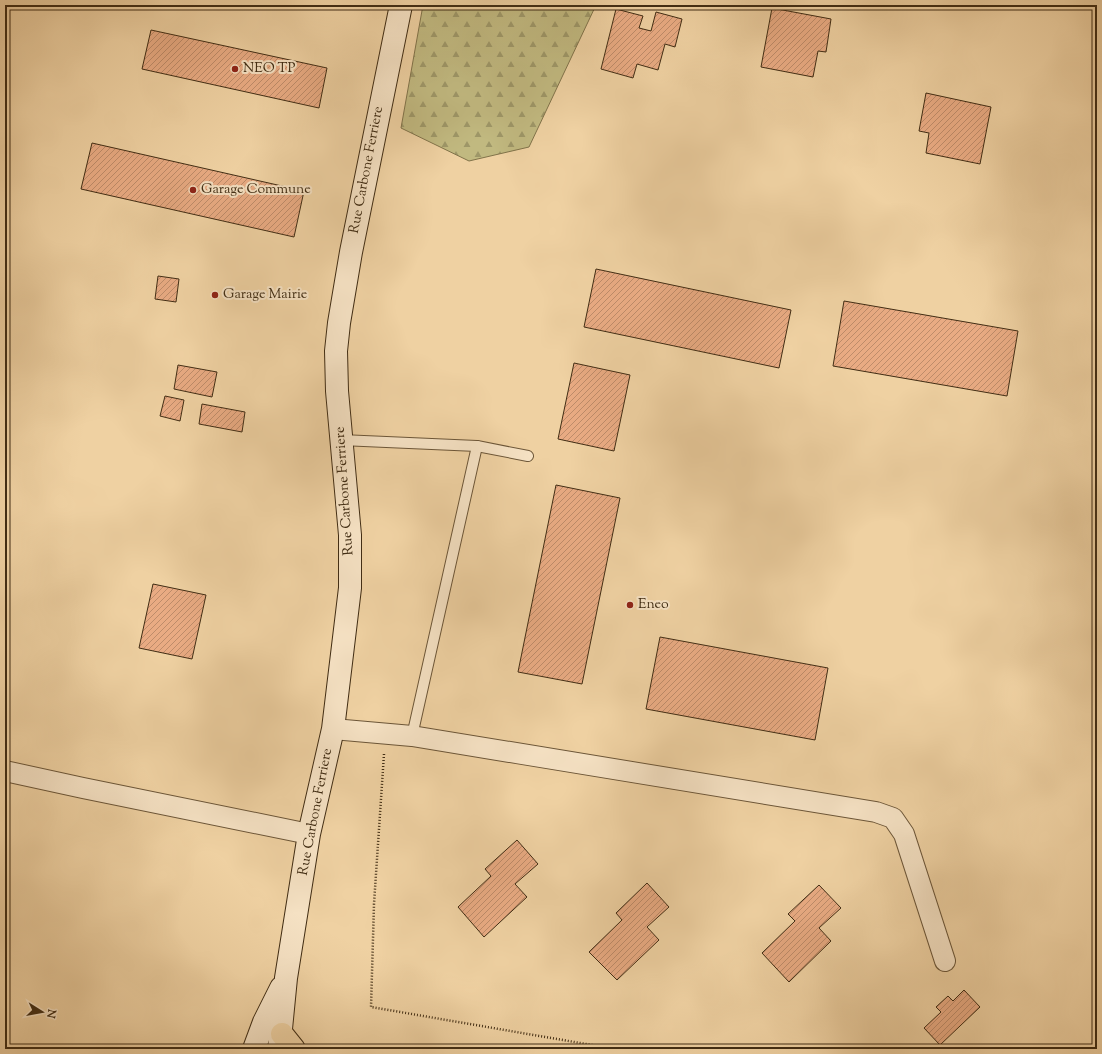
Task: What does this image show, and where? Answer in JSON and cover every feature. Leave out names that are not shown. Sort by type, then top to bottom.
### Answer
[{"type":"street","name":"Rue Carbone Ferriere","points":[[285,1044],[286,978],[309,834],[333,729],[350,588],[350,535],[341,440],[336,351],[338,323],[352,245],[401,5]]},
{"type":"street","points":[[333,729],[412,736],[876,812],[893,818],[904,834],[945,961]]},
{"type":"street","points":[[5,771],[309,834]]},
{"type":"street","name":"Rue Carbone Ferriere","points":[[254,1049],[264,1022],[286,978]]},
{"type":"lane","points":[[341,440],[477,446],[528,456]]},
{"type":"lane","points":[[412,736],[477,446]]},
{"type":"path","points":[[385,734],[374,904],[371,1007],[616,1049]]},
{"type":"green space","points":[[423,5],[596,5],[529,147],[469,161],[401,128]]},
{"type":"building","points":[[772,8],[831,19],[826,52],[818,51],[813,77],[761,67]]},
{"type":"building","points":[[616,9],[643,16],[639,28],[651,31],[656,12],[682,19],[675,47],[665,44],[658,70],[637,64],[633,78],[601,69]]},
{"type":"building","name":"NEO TP","points":[[151,30],[327,68],[319,108],[142,69]]},
{"type":"building","points":[[926,93],[991,107],[980,164],[926,153],[929,133],[919,131]]},
{"type":"building","name":"Garage Commune","points":[[92,143],[304,191],[294,237],[81,189]]},
{"type":"building","points":[[596,269],[791,310],[779,368],[584,327]]},
{"type":"building","points":[[158,276],[179,279],[176,302],[155,299]]},
{"type":"building","points":[[844,301],[1018,331],[1007,396],[833,366]]},
{"type":"building","points":[[574,363],[630,375],[614,451],[558,439]]},
{"type":"building","points":[[178,365],[217,372],[212,397],[174,389]]},
{"type":"building","points":[[165,396],[184,400],[180,421],[160,416]]},
{"type":"building","points":[[202,404],[245,412],[242,432],[199,424]]},
{"type":"building","points":[[556,485],[620,498],[582,684],[518,672]]},
{"type":"building","points":[[153,584],[206,595],[192,659],[139,648]]},
{"type":"building","points":[[660,637],[828,668],[815,740],[646,709]]},
{"type":"building","points":[[517,840],[538,864],[515,884],[527,897],[484,937],[458,907],[491,876],[485,869]]},
{"type":"building","points":[[647,883],[669,907],[647,927],[659,940],[617,980],[589,952],[622,920],[616,913]]},
{"type":"building","points":[[819,885],[841,908],[819,928],[831,941],[789,982],[762,953],[795,921],[788,914]]},
{"type":"building","points":[[964,990],[980,1007],[940,1045],[924,1028],[941,1012],[936,1007],[948,996],[953,1001]]},
{"type":"place","name":"NEO TP","points":[[235,69]]},
{"type":"place","name":"Garage Commune","points":[[193,190]]},
{"type":"place","name":"Garage Mairie","points":[[215,295]]},
{"type":"place","name":"Eneo","points":[[630,605]]}]
